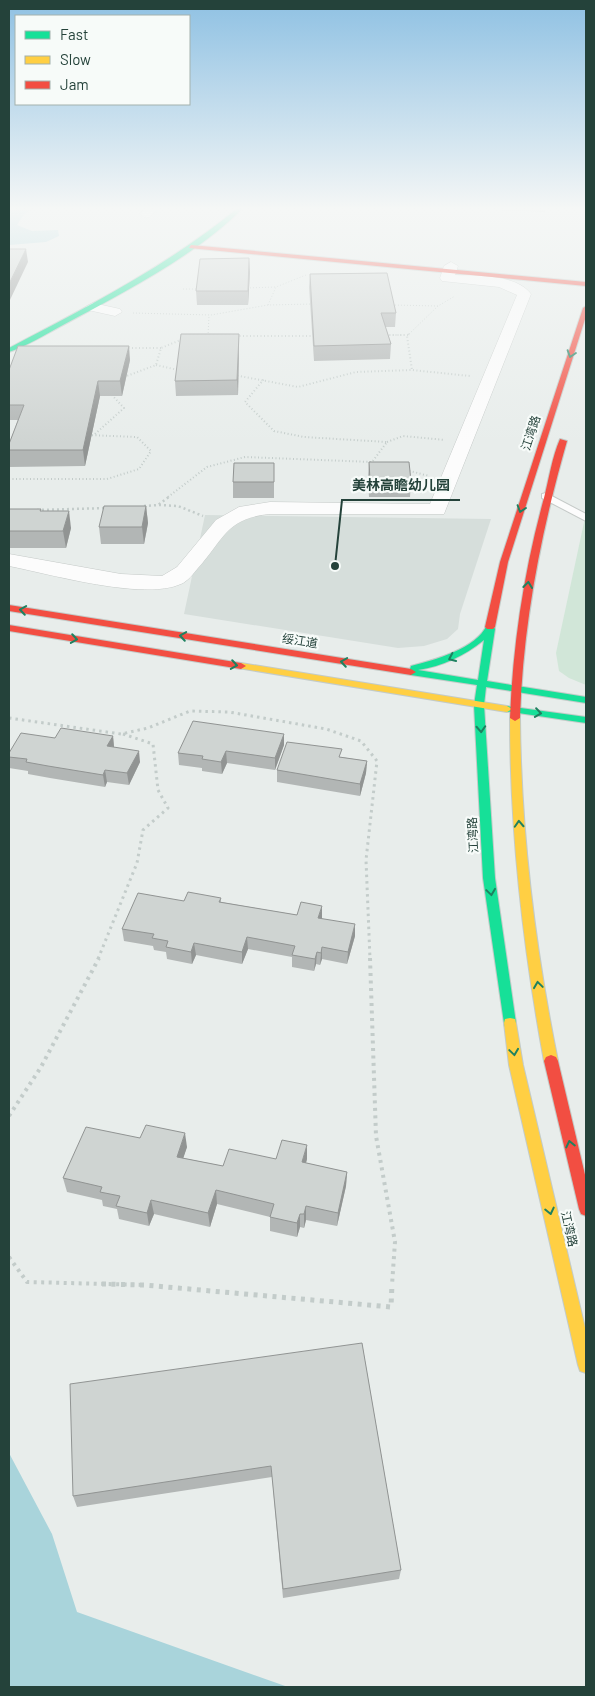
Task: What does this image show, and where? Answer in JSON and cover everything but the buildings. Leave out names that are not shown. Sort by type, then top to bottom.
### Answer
[{"type":"main road","points":[[9,350],[93,307],[127,286]]},
{"type":"main road","name":"江湾路","points":[[586,308],[504,562],[490,629],[479,705],[489,878],[516,1065],[586,1365]]},
{"type":"main road","name":"江湾路","points":[[566,430],[546,496],[530,565],[515,686],[515,763],[522,873],[546,1042],[586,1209]]},
{"type":"main road","name":"绥江道","points":[[9,608],[466,682]]},
{"type":"main road","points":[[9,628],[479,705],[586,718]]},
{"type":"main road","points":[[392,670],[416,668],[448,661],[472,646],[490,629],[502,654],[522,634],[529,660]]},
{"type":"main road","points":[[483,680],[495,668]]},
{"type":"main road","points":[[506,672],[515,686]]},
{"type":"main road","points":[[386,690],[417,689],[483,680],[515,686],[586,718]]},
{"type":"main road","points":[[546,680],[586,699]]},
{"type":"main road","points":[[527,691],[586,699]]},
{"type":"street","points":[[9,560],[104,578],[152,584],[174,579],[223,524],[242,512],[270,508],[437,510],[523,301],[524,294],[519,288],[512,286]]},
{"type":"street","points":[[93,307],[115,312]]},
{"type":"lane","points":[[546,496],[586,518]]},
{"type":"path","points":[[239,288],[276,287],[268,305]]},
{"type":"path","points":[[184,289],[202,288]]},
{"type":"path","points":[[379,336],[408,335],[438,306],[460,293]]},
{"type":"path","points":[[115,312],[166,316],[209,315],[268,305],[319,304]]},
{"type":"path","points":[[390,305],[438,306]]},
{"type":"path","points":[[208,336],[209,315]]},
{"type":"path","points":[[408,335],[412,370]]},
{"type":"path","points":[[200,337],[217,336]]},
{"type":"path","points":[[236,336],[322,336]]},
{"type":"path","points":[[125,348],[161,348],[177,339],[185,339]]},
{"type":"path","points":[[156,366],[161,348]]},
{"type":"path","points":[[120,378],[156,366],[181,371]]},
{"type":"path","points":[[229,375],[264,379],[298,388],[356,372],[412,370],[478,377]]},
{"type":"path","points":[[264,379],[245,402],[274,431],[304,437],[387,442],[403,436],[466,442]]},
{"type":"path","points":[[94,435],[124,408],[108,390]]},
{"type":"path","points":[[9,479],[107,480],[139,468],[151,451],[137,437],[85,435]]},
{"type":"path","points":[[372,462],[387,442]]},
{"type":"path","points":[[158,505],[207,467],[245,457],[372,462],[380,464]]},
{"type":"path","points":[[398,468],[450,480]]},
{"type":"path","points":[[142,506],[178,506],[223,524]]},
{"type":"path","points":[[36,510],[108,508]]},
{"type":"path","points":[[9,1257],[27,1282],[144,1286],[391,1307],[395,1242],[376,1136],[366,860],[377,761],[361,741],[326,729],[229,712],[190,711],[173,716],[148,728],[122,734]]},
{"type":"path","points":[[9,718],[122,734],[152,744],[158,790],[168,808],[143,830],[137,863],[106,944],[41,1067],[9,1116]]},
{"type":"shaded area","points":[[205,515],[491,519],[460,614],[458,629],[447,639],[424,646],[398,648],[184,614]]},
{"type":"green space","points":[[586,513],[586,685],[569,678],[559,671],[556,653]]},
{"type":"water","points":[[9,1453],[52,1534],[77,1612],[288,1687],[9,1687]]},
{"type":"traffic: fast","points":[[9,350],[128,286]]},
{"type":"traffic: fast","points":[[490,627],[479,705],[489,878],[510,1023]]},
{"type":"traffic: fast","points":[[414,668],[446,660],[473,644],[490,629]]},
{"type":"traffic: fast","points":[[411,672],[586,700]]},
{"type":"traffic: fast","points":[[507,709],[586,720]]},
{"type":"traffic: slow","points":[[241,666],[507,709]]},
{"type":"traffic: slow","points":[[515,718],[519,848],[535,976],[551,1061]]},
{"type":"traffic: slow","points":[[510,1023],[516,1065],[586,1365]]},
{"type":"traffic: jam","points":[[490,627],[504,562],[586,308]]},
{"type":"traffic: jam","points":[[515,718],[519,648],[530,578],[545,509],[563,441]]},
{"type":"traffic: jam","points":[[9,608],[411,672]]},
{"type":"traffic: jam","points":[[9,628],[241,666]]},
{"type":"traffic: jam","points":[[551,1061],[586,1209]]},
{"type":"place","name":"美林高瞻幼儿园","points":[[335,566]]}]
